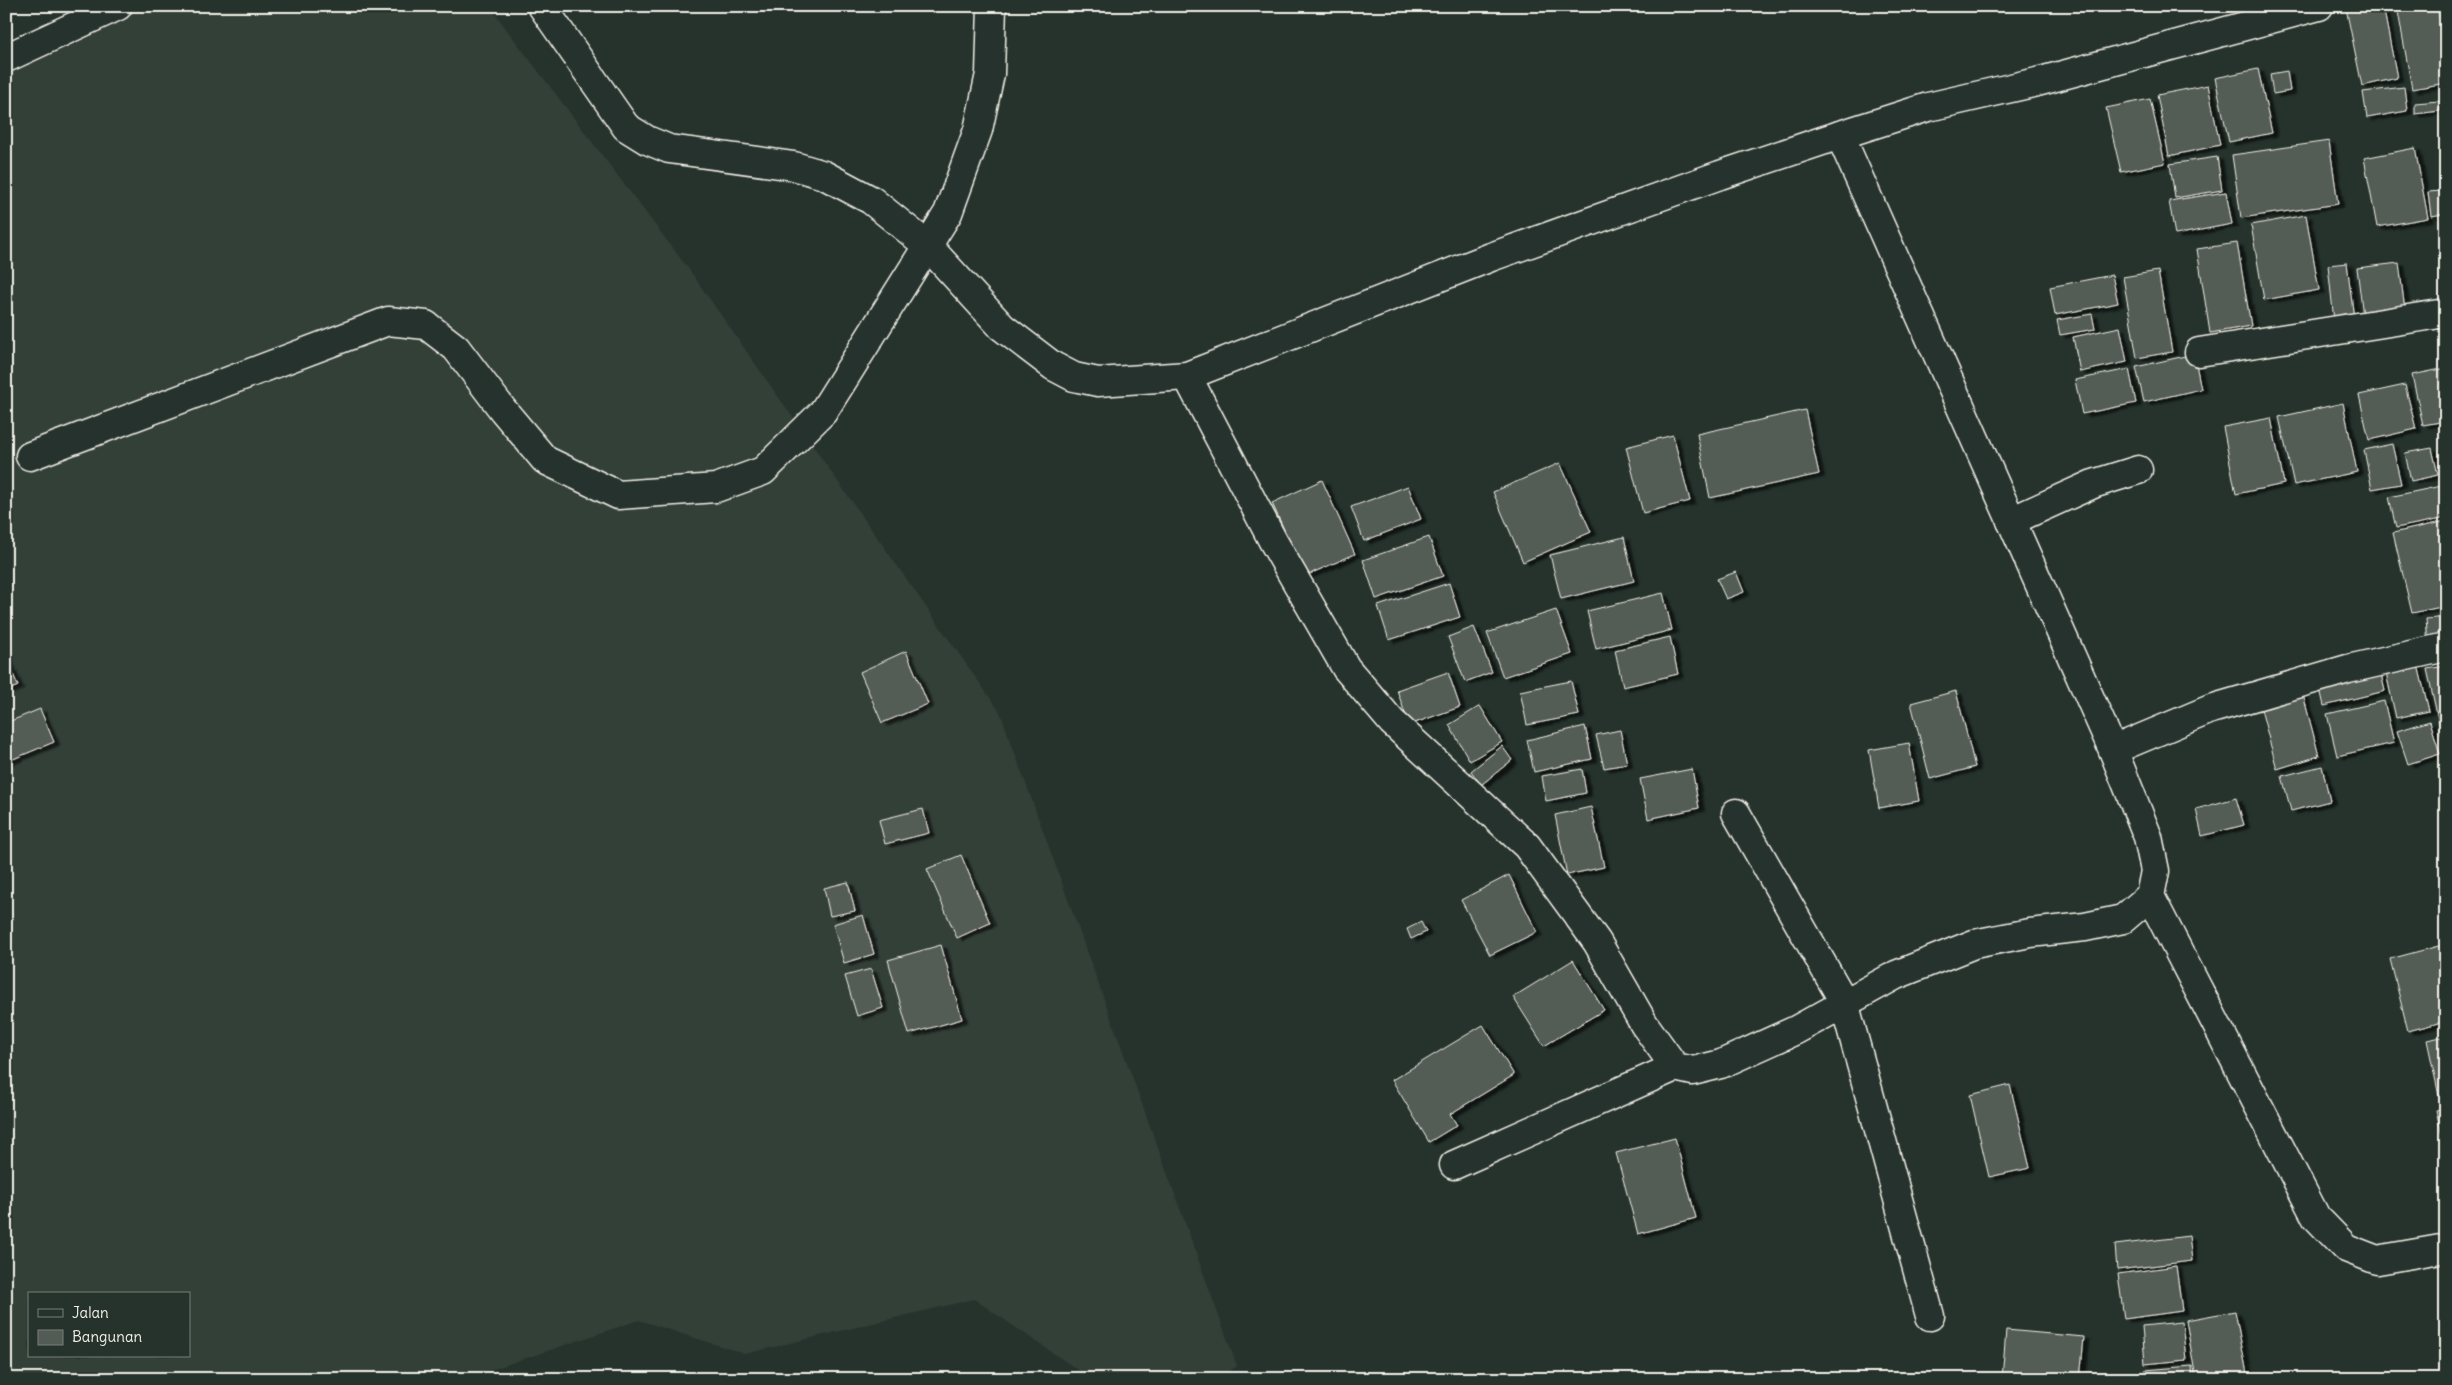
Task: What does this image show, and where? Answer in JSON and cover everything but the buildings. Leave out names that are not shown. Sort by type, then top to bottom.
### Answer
[{"type":"street","points":[[6,58],[118,6]]},
{"type":"street","points":[[542,6],[626,127],[647,140],[669,149],[794,166],[824,175],[870,200],[928,246],[1002,327],[1054,366],[1074,377],[1098,382],[1187,376],[1500,254],[1720,175],[1840,135],[1917,111],[2037,82],[2319,6]]},
{"type":"street","points":[[30,456],[388,321],[426,325],[456,348],[503,410],[545,460],[618,495],[716,488],[763,472],[823,412],[948,213],[978,130],[990,74],[992,6]]},
{"type":"street","points":[[1454,1165],[1674,1067],[1693,1071],[1721,1064],[1796,1030],[1896,975],[1974,944],[2030,932],[2085,927],[2123,919],[2150,896],[2156,871],[2148,838],[2113,750],[1840,135]]},
{"type":"street","points":[[2199,352],[2446,312]]},
{"type":"street","points":[[1187,376],[1278,550],[1346,668],[1392,722],[1527,846],[1597,942],[1644,1024],[1674,1067]]},
{"type":"street","points":[[2011,521],[2065,495],[2138,470]]},
{"type":"street","points":[[2113,750],[2169,724],[2210,709],[2348,669],[2446,647]]},
{"type":"street","points":[[1736,813],[1844,1002],[1930,1316]]},
{"type":"street","points":[[2150,896],[2316,1217],[2346,1248],[2378,1260],[2446,1248]]},
{"type":"shaded area","points":[[136,6],[489,6],[690,271],[1000,712],[1237,1366],[1218,1379],[1091,1379],[974,1299],[745,1354],[639,1320],[464,1379],[6,1379],[6,68]]}]
